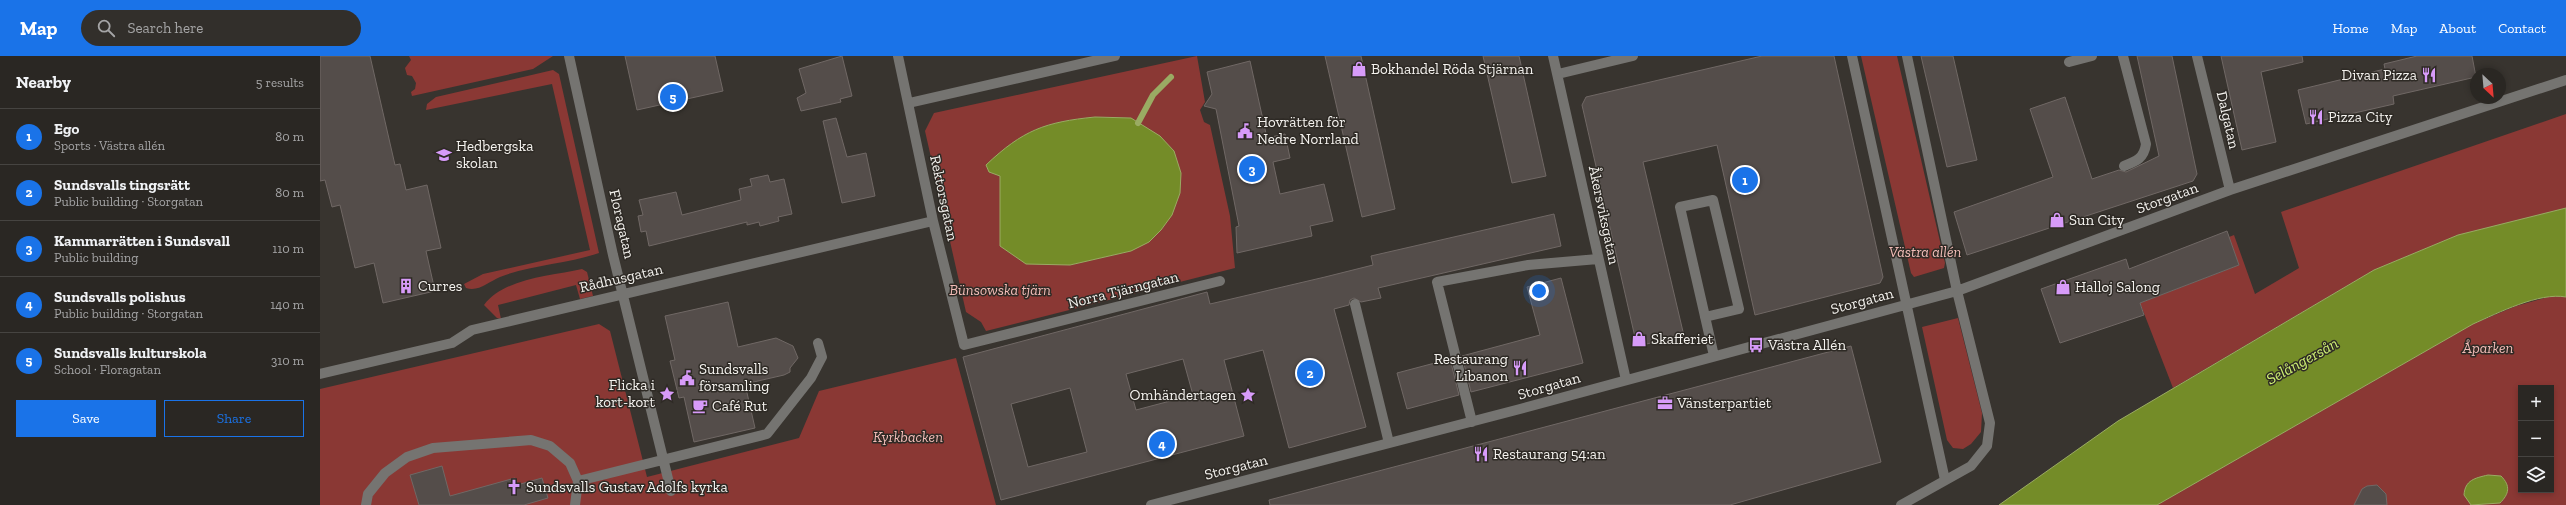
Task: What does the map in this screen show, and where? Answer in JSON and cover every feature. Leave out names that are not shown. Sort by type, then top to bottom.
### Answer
[{"type":"street","name":"Floragatan","points":[[569,56],[623,293],[671,491]]},
{"type":"street","name":"Rektorsgatan","points":[[898,56],[933,221],[964,345]]},
{"type":"street","points":[[909,103],[1116,56]]},
{"type":"street","name":"Åkersviksgatan","points":[[1553,56],[1626,380]]},
{"type":"street","points":[[1558,74],[1632,56]]},
{"type":"street","points":[[1852,56],[1945,480]]},
{"type":"street","points":[[1901,505],[1971,466],[1987,446],[1990,424],[1957,291],[1907,56]]},
{"type":"street","points":[[2069,62],[2092,56]]},
{"type":"street","points":[[2124,56],[2146,144],[2145,154],[2138,160],[2124,166]]},
{"type":"street","name":"Dalgatan","points":[[2197,56],[2230,190]]},
{"type":"street","name":"Storgatan","points":[[1152,505],[1472,422],[1957,291],[2230,190],[2566,80]]},
{"type":"street","points":[[1705,317],[1739,309],[1713,200],[1680,207],[1705,317],[1714,356]]},
{"type":"street","name":"Rådhusgatan","points":[[320,374],[452,343],[472,330],[623,293],[933,221]]},
{"type":"street","points":[[1472,422],[1437,282],[1528,265],[1598,259]]},
{"type":"street","name":"Norra Tjärngatan","points":[[964,345],[1220,281]]},
{"type":"street","points":[[1355,304],[1389,443]]},
{"type":"street","points":[[578,482],[767,434],[811,378],[822,357],[818,343]]},
{"type":"street","points":[[366,505],[368,494],[385,473],[407,457],[433,448],[531,440],[550,446],[570,462],[578,482],[575,505]]},
{"type":"green space","points":[[409,56],[553,56],[533,69],[412,96],[411,92],[415,89],[416,83],[412,76],[407,75],[405,68],[411,60]]},
{"type":"green space","name":"Bünsowska tjärn","points":[[1197,56],[1205,102],[1200,110],[1204,122],[1210,125],[1230,216],[1235,268],[986,331],[981,322],[966,312],[925,131],[934,113]],"holes":[[[1095,117],[1131,118],[1131,251],[1070,265],[1000,246],[1000,176],[987,165],[1012,143],[1048,125]]]},
{"type":"green space","name":"Västra allén","points":[[1861,56],[1897,56],[1945,263],[1944,268],[1914,277],[1911,273]]},
{"type":"green space","points":[[553,70],[559,74],[599,253],[575,260],[511,273],[479,288],[466,288],[464,284],[483,274],[590,250],[552,84],[426,110],[427,104],[436,97]]},
{"type":"green space","points":[[2566,114],[2566,208],[2458,235],[2374,270],[2173,388],[2140,303],[2239,265],[2229,237],[2234,235],[2255,294],[2299,268],[2281,212]]},
{"type":"green space","points":[[582,269],[587,272],[593,296],[580,299],[576,285],[498,305],[501,319],[497,318],[484,305],[503,289],[516,284],[543,276]]},
{"type":"green space","name":"Åparken","points":[[2555,295],[2566,297],[2566,505],[2157,505],[2473,324],[2516,306]]},
{"type":"green space","points":[[1958,318],[1982,413],[1981,432],[1971,444],[1963,449],[1953,448],[1947,440],[1922,327]]},
{"type":"green space","name":"Kyrkbacken","points":[[599,324],[610,331],[647,477],[799,438],[819,391],[956,358],[996,505],[320,505],[320,389]]},
{"type":"water","name":"Bünsowska tjärn","points":[[1095,117],[1131,118],[1160,136],[1174,151],[1181,173],[1180,193],[1172,215],[1161,230],[1149,242],[1131,251],[1070,265],[1026,264],[1000,246],[1000,176],[989,172],[986,165],[1012,143],[1036,130],[1048,125]]},
{"type":"water","name":"Selångersån","points":[[2566,208],[2566,297],[2555,296],[2531,300],[2506,309],[2473,324],[2157,505],[1999,505],[2118,421],[2374,270],[2458,235]]},
{"type":"water","points":[[2488,475],[2501,476],[2506,483],[2508,490],[2507,493],[2500,503],[2471,505],[2464,495],[2466,486],[2472,480]]},
{"type":"building","name":"Hedbergska skolan","points":[[320,56],[370,56],[395,165],[400,164],[406,190],[427,185],[441,248],[426,251],[435,291],[383,303],[374,263],[355,268],[340,205],[332,207],[325,180],[320,181]]},
{"type":"building","points":[[625,56],[715,56],[723,91],[637,110]]},
{"type":"building","points":[[842,56],[852,96],[840,99],[841,102],[801,111],[797,98],[806,93],[799,69]]},
{"type":"building","points":[[1325,56],[1361,56],[1395,209],[1362,217]]},
{"type":"building","points":[[1483,56],[1519,56],[1546,176],[1512,183]]},
{"type":"building","points":[[1762,56],[1834,56],[1883,277],[1880,283],[1755,315],[1717,145],[1643,162],[1684,336],[1637,346],[1582,105],[1586,97]]},
{"type":"building","points":[[1921,56],[1953,56],[1977,160],[1947,167]]},
{"type":"building","points":[[2137,56],[2172,56],[2197,174],[2193,181],[1967,255],[1954,212],[2053,177],[2030,109],[2065,97],[2092,179],[2119,170],[2126,172],[2159,156]]},
{"type":"building","points":[[2221,56],[2302,56],[2303,62],[2261,72],[2276,142],[2242,150]]},
{"type":"building","points":[[2417,56],[2472,56],[2474,68],[2470,68],[2470,78],[2393,96],[2394,104],[2306,124],[2298,90],[2385,69],[2384,64]]},
{"type":"building","points":[[1250,61],[1267,138],[1285,134],[1290,158],[1273,162],[1280,194],[1324,184],[1333,221],[1310,226],[1312,236],[1237,253],[1236,227],[1239,226],[1216,109],[1204,106],[1212,94],[1207,72]]},
{"type":"building","points":[[836,118],[847,157],[866,153],[875,196],[842,203],[823,121]]},
{"type":"building","points":[[768,175],[770,182],[784,179],[792,214],[778,217],[779,221],[760,226],[759,222],[747,225],[747,222],[649,246],[646,231],[641,232],[638,216],[643,215],[639,200],[676,192],[682,215],[741,200],[739,189],[752,186],[750,179]]},
{"type":"building","points":[[1554,214],[1561,246],[1378,288],[1381,298],[1361,302],[1354,298],[1350,300],[1349,305],[1334,309],[1366,427],[1289,448],[1263,350],[1224,360],[1244,436],[1001,500],[963,357],[1207,292],[1210,304],[1325,277],[1373,265],[1371,256]],"holes":[[[1183,359],[1193,395],[1136,410],[1126,374]],[[1070,388],[1087,452],[1028,467],[1011,404]]]},
{"type":"building","points":[[2227,231],[2239,265],[2140,303],[2144,315],[2060,343],[2041,289],[2126,259],[2129,269]]},
{"type":"building","points":[[1561,278],[1583,363],[1471,392],[1462,356],[1540,335],[1527,287]]},
{"type":"building","points":[[728,302],[738,347],[776,338],[793,346],[798,358],[790,368],[790,372],[784,375],[745,384],[755,428],[694,442],[684,397],[679,398],[670,361],[675,360],[665,316]]},
{"type":"building","points":[[1851,346],[1881,462],[1730,505],[1270,505],[1269,500]]},
{"type":"building","points":[[1450,359],[1459,395],[1407,409],[1397,373]]},
{"type":"building","name":"Sundsvalls Gustav Adolfs kyrka","points":[[442,466],[450,496],[515,478],[517,485],[542,478],[548,498],[524,505],[419,505],[410,475]]},
{"type":"building","points":[[2377,485],[2386,494],[2387,505],[2354,505],[2362,489],[2367,486]]},
{"type":"waterway","points":[[1138,123],[1153,95],[1171,77]]},
{"type":"place","name":"Bokhandel Röda Stjärnan","points":[[1359,69]]},
{"type":"place","name":"Divan Pizza","points":[[2429,75]]},
{"type":"place","name":"Sundsvalls kulturskola","points":[[673,97]]},
{"type":"place","name":"Pizza City","points":[[2316,117]]},
{"type":"place","name":"Hovrätten för Nedre Norrland","points":[[1245,131]]},
{"type":"place","name":"Hedbergska skolan","points":[[444,155]]},
{"type":"place","name":"Kammarrätten i Sundsvall","points":[[1252,169]]},
{"type":"place","name":"Ego","points":[[1745,180]]},
{"type":"place","name":"Sun City","points":[[2057,220]]},
{"type":"place","name":"Curres","points":[[406,286]]},
{"type":"place","name":"Halloj Salong","points":[[2063,287]]},
{"type":"place","name":"Skafferiet","points":[[1639,339]]},
{"type":"place","name":"Västra Allén","points":[[1756,345]]},
{"type":"place","name":"Restaurang Libanon","points":[[1520,368]]},
{"type":"place","name":"Sundsvalls tingsrätt","points":[[1310,373]]},
{"type":"place","name":"Sundsvalls församling","points":[[687,378]]},
{"type":"place","name":"Flicka i kort-kort","points":[[667,394]]},
{"type":"place","name":"Omhändertagen","points":[[1248,395]]},
{"type":"place","name":"Vänsterpartiet","points":[[1665,403]]},
{"type":"place","name":"Café Rut","points":[[700,406]]},
{"type":"place","name":"Sundsvalls polishus","points":[[1162,444]]},
{"type":"place","name":"Restaurang 54:an","points":[[1481,454]]},
{"type":"place","name":"Sundsvalls Gustav Adolfs kyrka","points":[[514,487]]}]
